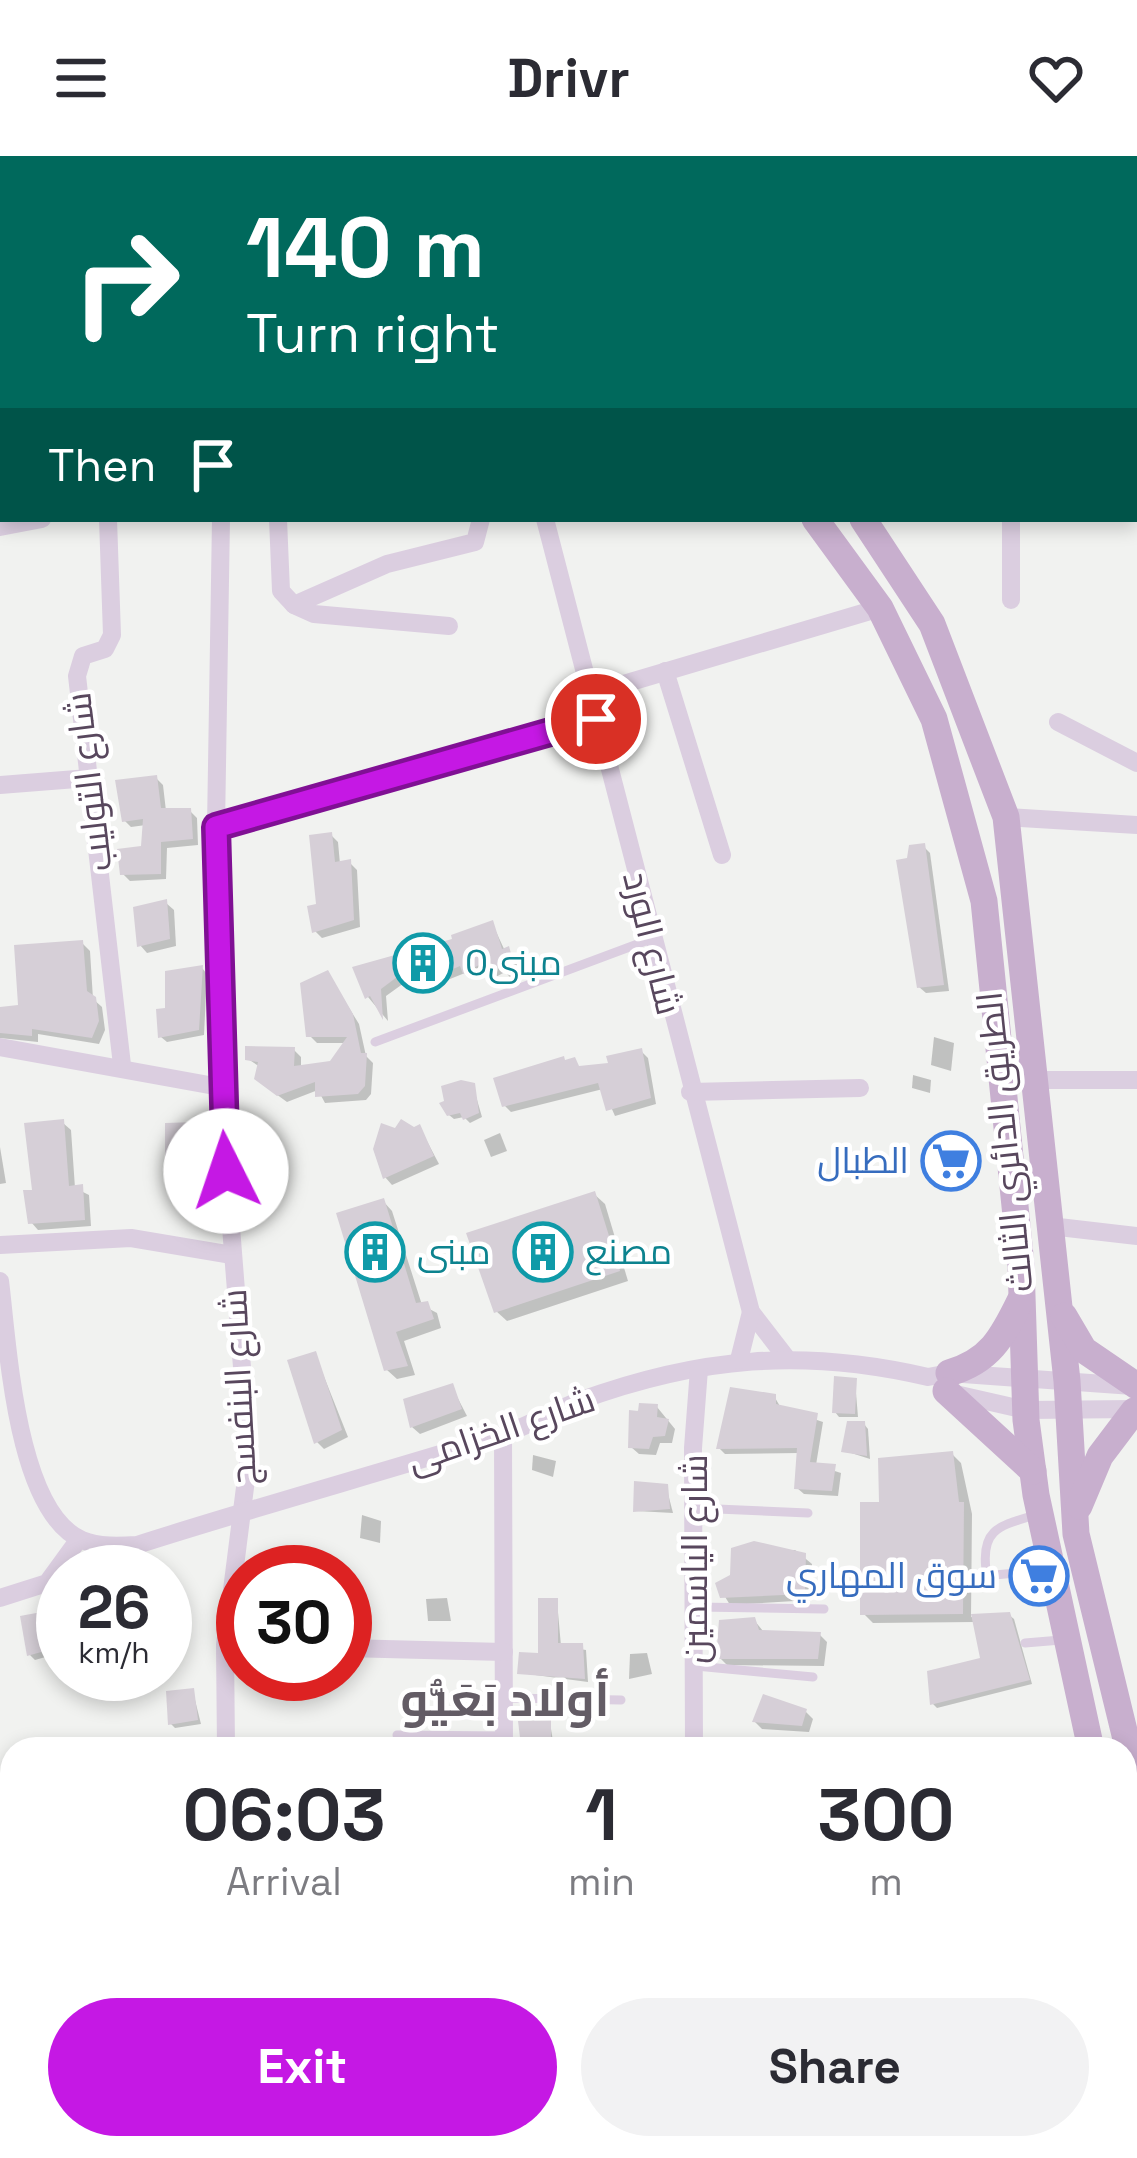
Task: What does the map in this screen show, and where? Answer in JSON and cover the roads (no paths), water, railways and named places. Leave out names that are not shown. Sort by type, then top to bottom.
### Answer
[{"type":"main road","name":"الطريق الدائري الثالث","points":[[817,522],[880,608],[934,719],[984,901],[1033,1471],[1087,1737]]},
{"type":"main road","name":"الطريق الدائري الثالث","points":[[865,522],[932,624],[1006,817],[1067,1381],[1076,1534],[1125,1690],[1131,1737]]},
{"type":"main road","points":[[1021,1297],[990,1353],[941,1380],[1033,1471]]},
{"type":"main road","points":[[1059,1301],[1084,1349],[1136,1402],[1087,1480],[1076,1534]]},
{"type":"street","name":"شارع التوليب","points":[[108,522],[112,635],[105,649],[83,656],[77,667],[122,1065]]},
{"type":"street","name":"شارع البنفسج","points":[[220,522],[216,827],[220,1087],[249,1456],[241,1545]]},
{"type":"street","points":[[278,522],[281,591],[295,605],[314,614],[448,626]]},
{"type":"street","points":[[295,605],[387,564],[475,542],[480,522]]},
{"type":"street","name":"شارع الورد","points":[[546,522],[690,1092],[751,1312],[784,1356]]},
{"type":"street","points":[[1011,522],[1011,600]]},
{"type":"street","points":[[590,694],[880,608]]},
{"type":"street","points":[[665,671],[722,855]]},
{"type":"street","points":[[216,827],[596,719]]},
{"type":"street","points":[[1058,722],[1137,764]]},
{"type":"street","points":[[0,785],[89,778]]},
{"type":"street","points":[[1006,817],[1137,825]]},
{"type":"street","points":[[0,1047],[122,1065],[220,1087]]},
{"type":"street","points":[[1034,1080],[1137,1080]]},
{"type":"street","points":[[690,1092],[860,1088]]},
{"type":"street","points":[[1050,1226],[1137,1236]]},
{"type":"street","points":[[0,1245],[131,1238],[232,1255]]},
{"type":"street","points":[[0,1282],[19,1419],[34,1476],[55,1516],[79,1539],[47,1582],[0,1598]]},
{"type":"street","points":[[739,1360],[751,1312]]},
{"type":"street","name":"شارع الخزامى","points":[[79,1539],[137,1545],[502,1435],[579,1401],[739,1360],[784,1356],[941,1380]]},
{"type":"street","name":"شارع الياسمين","points":[[694,1737],[699,1369]]},
{"type":"street","points":[[941,1380],[1067,1381],[1136,1402]]},
{"type":"street","points":[[941,1380],[1026,1410],[1066,1412],[1136,1402]]},
{"type":"street","points":[[502,1435],[504,1737]]},
{"type":"street","points":[[372,1649],[504,1652]]},
{"type":"street","name":"شارع البنفسج","points":[[227,1737],[230,1701]]},
{"type":"lane","points":[[375,1042],[651,939]]},
{"type":"lane","points":[[694,1508],[808,1513]]},
{"type":"lane","points":[[1040,1513],[992,1529],[986,1537],[986,1570],[995,1574],[1053,1570]]},
{"type":"lane","points":[[696,1607],[824,1610]]},
{"type":"lane","points":[[1024,1643],[1067,1640]]},
{"type":"lane","points":[[695,1666],[813,1677]]},
{"type":"lane","points":[[504,1699],[621,1700]]},
{"type":"lane","points":[[398,1735],[428,1737]]},
{"type":"place","name":"مبنى0","points":[[423,963]]},
{"type":"place","name":"الطبال","points":[[951,1161]]},
{"type":"place","name":"مبنى","points":[[375,1252]]},
{"type":"place","name":"مصنع","points":[[543,1252]]},
{"type":"place","name":"سوق المهاري","points":[[1039,1576]]},
{"type":"district","name":"أولاد بَعَيُّو","points":[[505,1699]]}]
